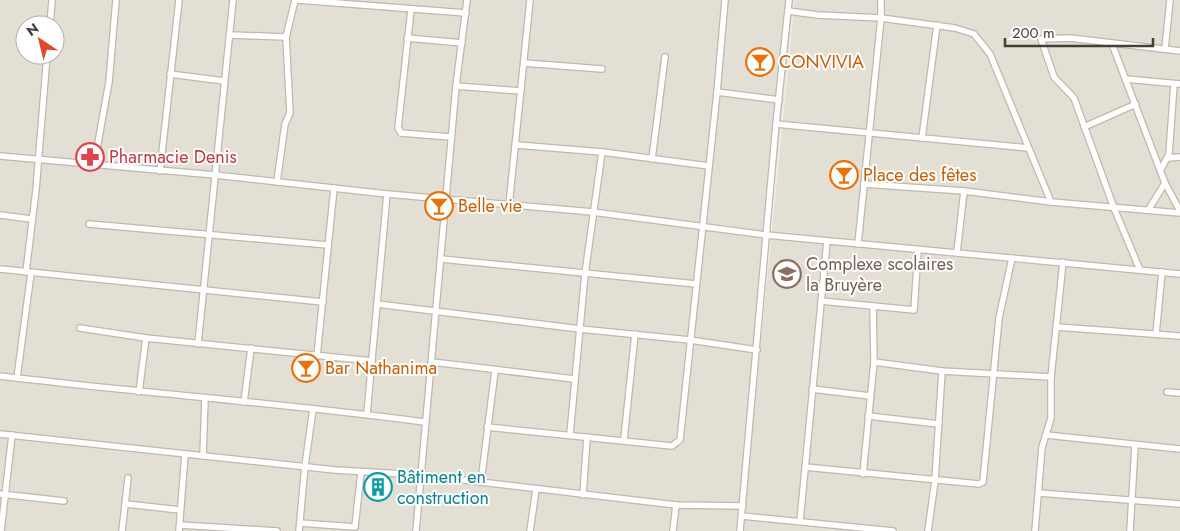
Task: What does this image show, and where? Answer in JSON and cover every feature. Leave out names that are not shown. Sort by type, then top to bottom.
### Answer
[{"type":"street","points":[[51,15],[52,0]]},
{"type":"street","points":[[94,165],[109,82],[116,0]]},
{"type":"street","points":[[160,171],[179,0]]},
{"type":"street","points":[[198,344],[233,0]]},
{"type":"street","points":[[277,182],[285,124],[290,113],[286,37],[296,0],[466,13]]},
{"type":"street","points":[[416,531],[424,422],[432,362],[456,86],[467,0]]},
{"type":"street","points":[[509,205],[517,145],[530,0]]},
{"type":"street","points":[[487,426],[587,437],[624,439],[672,446],[680,440],[718,92],[724,0]]},
{"type":"street","points":[[740,531],[776,124],[789,0]]},
{"type":"street","points":[[858,244],[881,18],[881,0]]},
{"type":"street","points":[[1165,49],[1170,0]]},
{"type":"street","points":[[411,10],[399,130],[401,133],[452,137]]},
{"type":"street","points":[[788,11],[818,15],[881,18],[937,25],[974,34],[985,47],[1051,202]]},
{"type":"street","points":[[922,138],[937,25]]},
{"type":"street","points":[[230,35],[286,37]]},
{"type":"street","points":[[407,38],[462,43]]},
{"type":"street","points":[[1140,270],[1114,208],[1071,93],[1058,82],[1051,71],[1041,39],[1070,38],[1180,51]]},
{"type":"street","points":[[1112,44],[1161,168],[1165,183],[1180,212]]},
{"type":"street","points":[[652,159],[665,57]]},
{"type":"street","points":[[524,63],[602,69]]},
{"type":"street","points":[[17,378],[28,272],[31,218],[39,161],[46,65]]},
{"type":"street","points":[[170,74],[224,81]]},
{"type":"street","points":[[1126,79],[1177,84],[1168,158],[1161,168]]},
{"type":"street","points":[[456,86],[521,90]]},
{"type":"street","points":[[718,92],[779,100]]},
{"type":"street","points":[[1084,127],[1136,104]]},
{"type":"street","points":[[776,124],[1028,148]]},
{"type":"street","points":[[517,145],[602,152],[709,166]]},
{"type":"street","points":[[570,434],[592,212],[602,152]]},
{"type":"street","points":[[0,156],[447,200],[592,212],[766,235],[1180,274]]},
{"type":"street","points":[[1168,158],[1180,157]]},
{"type":"street","points":[[1149,209],[1165,183]]},
{"type":"street","points":[[864,184],[964,191],[1051,202],[1180,212]]},
{"type":"street","points":[[317,356],[334,188]]},
{"type":"street","points":[[957,252],[964,191]]},
{"type":"street","points":[[367,414],[387,194]]},
{"type":"street","points":[[0,215],[31,218]]},
{"type":"street","points":[[89,224],[328,245]]},
{"type":"street","points":[[800,521],[826,241]]},
{"type":"street","points":[[821,301],[914,310],[918,250]]},
{"type":"street","points":[[805,467],[935,481],[979,484],[983,482],[999,318],[1012,258]]},
{"type":"street","points":[[441,259],[696,284]]},
{"type":"street","points":[[1035,531],[1041,453],[1051,418],[1051,377],[1063,262]]},
{"type":"street","points":[[0,269],[323,302]]},
{"type":"street","points":[[1156,334],[1162,272]]},
{"type":"street","points":[[377,304],[580,329],[690,340],[757,350]]},
{"type":"street","points":[[863,474],[874,362],[873,306]]},
{"type":"street","points":[[1057,327],[1180,336]]},
{"type":"street","points":[[80,328],[146,338],[372,362]]},
{"type":"street","points":[[624,439],[635,334]]},
{"type":"street","points":[[140,392],[146,338]]},
{"type":"street","points":[[244,402],[251,348]]},
{"type":"street","points":[[432,362],[574,379]]},
{"type":"street","points":[[874,362],[942,371],[1051,377]]},
{"type":"street","points":[[480,482],[495,371]]},
{"type":"street","points":[[928,531],[935,481],[942,371]]},
{"type":"street","points":[[0,376],[367,414],[424,422]]},
{"type":"street","points":[[812,389],[870,396]]},
{"type":"street","points":[[1167,392],[1180,393]]},
{"type":"street","points":[[204,456],[205,398]]},
{"type":"street","points":[[300,531],[305,466],[313,409]]},
{"type":"street","points":[[868,416],[939,424]]},
{"type":"street","points":[[0,434],[361,472],[421,475],[676,505],[743,506]]},
{"type":"street","points":[[1,531],[2,495],[12,435]]},
{"type":"street","points":[[1046,435],[1180,449]]},
{"type":"street","points":[[583,495],[587,437]]},
{"type":"street","points":[[1130,531],[1135,445]]},
{"type":"street","points":[[185,454],[180,528],[277,531]]},
{"type":"street","points":[[300,523],[355,529],[361,472]]},
{"type":"street","points":[[122,531],[128,478]]},
{"type":"street","points":[[530,531],[536,489]]},
{"type":"street","points":[[1039,493],[1180,504]]},
{"type":"street","points":[[2,495],[64,502]]},
{"type":"street","points":[[126,504],[180,510]]},
{"type":"street","points":[[673,531],[676,505]]},
{"type":"street","points":[[742,516],[893,531]]},
{"type":"shaded area","points":[[0,0],[794,0],[738,531],[0,531]]},
{"type":"shaded area","points":[[795,0],[1180,0],[1180,531],[742,531]]},
{"type":"place","name":"CONVIVIA","points":[[760,62]]},
{"type":"place","name":"Pharmacie Denis","points":[[90,157]]},
{"type":"place","name":"Place des fêtes","points":[[844,175]]},
{"type":"place","name":"Belle vie","points":[[439,206]]},
{"type":"place","name":"Complexe scolaires la Bruyère","points":[[787,274]]},
{"type":"place","name":"Bar Nathanima","points":[[306,368]]},
{"type":"place","name":"Bâtiment en construction","points":[[378,487]]}]
